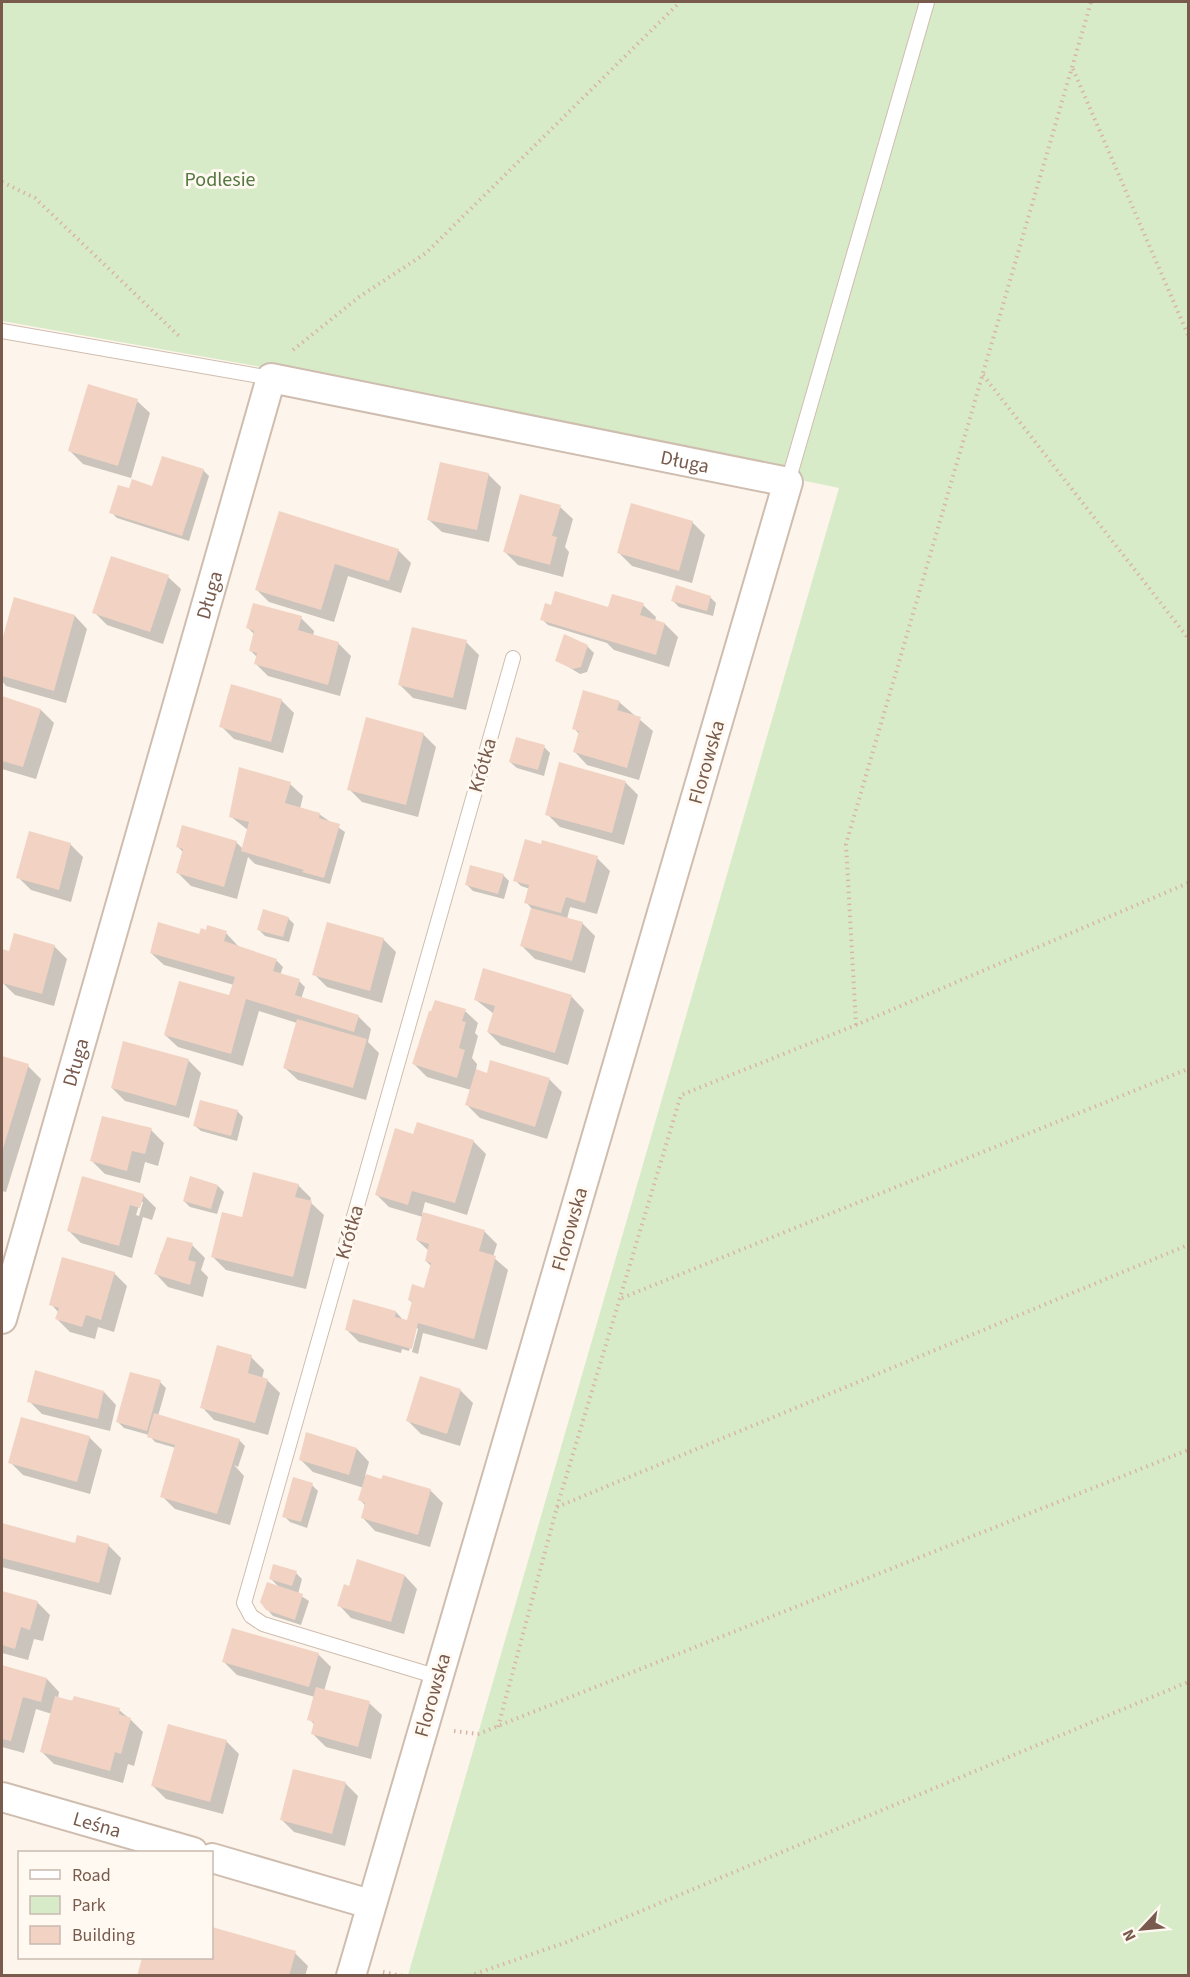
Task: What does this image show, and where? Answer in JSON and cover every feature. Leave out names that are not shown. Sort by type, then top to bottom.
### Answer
[{"type":"street","name":"Długa","points":[[2,1319],[271,378],[788,482]]},
{"type":"street","name":"Florowska","points":[[351,1976],[370,1904],[788,482]]},
{"type":"street","name":"Leśna","points":[[2,1797],[190,1851]]},
{"type":"street","points":[[213,1858],[370,1904]]},
{"type":"lane","points":[[788,482],[927,2]]},
{"type":"lane","points":[[2,331],[271,378]]},
{"type":"lane","name":"Krótka","points":[[438,1677],[263,1624],[251,1616],[244,1603],[513,658]]},
{"type":"path","points":[[271,378],[284,357],[359,297],[426,253],[680,2]]},
{"type":"path","points":[[856,1025],[846,844],[1091,2]]},
{"type":"path","points":[[1072,68],[1188,335]]},
{"type":"path","points":[[2,182],[36,198],[134,290],[187,344],[217,369]]},
{"type":"path","points":[[983,375],[1188,638]]},
{"type":"path","points":[[498,1726],[557,1507],[681,1095],[856,1025],[1188,884]]},
{"type":"path","points":[[621,1298],[1188,1069]]},
{"type":"path","points":[[557,1507],[1188,1245]]},
{"type":"path","points":[[423,1726],[478,1734],[1188,1450]]},
{"type":"path","points":[[469,1976],[567,1942],[1188,1682]]},
{"type":"path","points":[[1184,1976],[1188,1974]]},
{"type":"green space","name":"Podlesie","points":[[2,2],[1188,2],[1188,1975],[408,1975],[839,488],[261,367],[2,321]]},
{"type":"building","points":[[88,384],[138,399],[118,466],[68,451]]},
{"type":"building","points":[[162,456],[204,469],[182,536],[109,513],[118,485],[129,488],[132,479],[152,486]]},
{"type":"building","points":[[440,462],[489,473],[477,530],[427,520]]},
{"type":"building","points":[[520,494],[561,505],[552,536],[557,537],[550,565],[503,552]]},
{"type":"building","points":[[631,503],[693,521],[679,571],[617,553]]},
{"type":"building","points":[[279,511],[399,549],[389,581],[335,564],[321,610],[255,590]]},
{"type":"building","points":[[111,556],[169,575],[150,632],[92,613]]},
{"type":"building","points":[[676,585],[711,596],[707,611],[671,601]]},
{"type":"building","points":[[555,591],[608,607],[612,594],[644,603],[640,615],[665,623],[656,655],[540,620],[545,603],[551,605]]},
{"type":"building","points":[[14,597],[75,615],[54,691],[2,676],[2,640]]},
{"type":"building","points":[[253,603],[302,616],[298,630],[339,642],[328,685],[254,664],[257,653],[249,651],[254,631],[246,628]]},
{"type":"building","points":[[412,627],[467,640],[453,698],[398,685]]},
{"type":"building","points":[[564,634],[588,645],[581,667],[573,669],[555,661]]},
{"type":"building","points":[[231,684],[282,699],[271,742],[219,727]]},
{"type":"building","points":[[583,690],[620,701],[617,710],[641,717],[627,768],[573,752],[579,731],[572,729]]},
{"type":"building","points":[[2,696],[41,709],[23,767],[2,761]]},
{"type":"building","points":[[366,717],[424,733],[406,805],[347,790]]},
{"type":"building","points":[[516,737],[545,745],[538,770],[509,762]]},
{"type":"building","points":[[559,762],[626,781],[612,833],[545,815]]},
{"type":"building","points":[[239,767],[291,782],[285,803],[320,813],[319,818],[340,824],[324,878],[241,851],[249,822],[229,817]]},
{"type":"building","points":[[182,825],[237,841],[224,887],[176,873],[183,849],[176,847]]},
{"type":"building","points":[[29,831],[71,843],[59,890],[16,878]]},
{"type":"building","points":[[525,839],[541,844],[542,840],[598,856],[585,903],[566,897],[561,913],[524,903],[529,885],[513,881]]},
{"type":"building","points":[[470,865],[504,874],[498,894],[465,885]]},
{"type":"building","points":[[531,908],[583,922],[572,961],[520,946]]},
{"type":"building","points":[[263,909],[289,917],[283,937],[257,930]]},
{"type":"building","points":[[158,922],[199,934],[201,928],[206,930],[207,925],[227,931],[224,941],[277,959],[273,971],[300,979],[295,995],[359,1015],[354,1032],[246,999],[231,1054],[164,1035],[179,981],[229,995],[235,977],[150,953]]},
{"type":"building","points":[[327,922],[384,938],[370,991],[312,975]]},
{"type":"building","points":[[14,933],[55,945],[42,994],[2,983],[2,949],[9,951]]},
{"type":"building","points":[[483,968],[572,995],[555,1053],[487,1032],[495,1006],[474,1000]]},
{"type":"building","points":[[435,1000],[466,1009],[462,1021],[466,1022],[459,1048],[465,1050],[457,1078],[412,1064],[429,1011]]},
{"type":"building","points":[[297,1019],[367,1039],[353,1088],[283,1068]]},
{"type":"building","points":[[123,1041],[189,1059],[176,1106],[111,1088]]},
{"type":"building","points":[[2,1056],[29,1064],[2,1152]]},
{"type":"building","points":[[490,1060],[550,1078],[535,1127],[465,1105],[476,1069],[487,1073]]},
{"type":"building","points":[[200,1100],[238,1110],[231,1136],[193,1126]]},
{"type":"building","points":[[102,1116],[152,1128],[145,1154],[132,1151],[127,1171],[90,1161]]},
{"type":"building","points":[[417,1122],[474,1140],[455,1203],[412,1191],[408,1205],[375,1195],[395,1128],[413,1134]]},
{"type":"building","points":[[253,1172],[299,1184],[295,1197],[312,1201],[293,1277],[211,1257],[222,1212],[242,1217]]},
{"type":"building","points":[[82,1176],[144,1194],[140,1208],[130,1205],[119,1246],[67,1231]]},
{"type":"building","points":[[190,1176],[218,1185],[211,1209],[183,1201]]},
{"type":"building","points":[[423,1212],[485,1230],[479,1251],[496,1256],[474,1339],[418,1323],[412,1349],[345,1330],[353,1299],[396,1311],[395,1317],[407,1320],[412,1301],[408,1300],[412,1284],[424,1288],[431,1263],[425,1261],[429,1244],[416,1240]]},
{"type":"building","points":[[167,1237],[193,1243],[188,1260],[196,1262],[190,1285],[154,1274]]},
{"type":"building","points":[[62,1257],[115,1272],[101,1320],[86,1315],[82,1327],[55,1319],[59,1308],[49,1305]]},
{"type":"building","points":[[217,1345],[252,1355],[248,1373],[268,1379],[255,1423],[200,1408]]},
{"type":"building","points":[[35,1370],[104,1391],[98,1419],[27,1402]]},
{"type":"building","points":[[130,1372],[161,1380],[147,1431],[116,1422]]},
{"type":"building","points":[[420,1376],[461,1389],[447,1434],[406,1421]]},
{"type":"building","points":[[154,1413],[240,1439],[217,1514],[160,1497],[175,1445],[147,1437]]},
{"type":"building","points":[[21,1417],[90,1436],[77,1482],[8,1463]]},
{"type":"building","points":[[306,1432],[357,1448],[349,1475],[299,1460]]},
{"type":"building","points":[[366,1474],[381,1479],[383,1475],[431,1489],[418,1535],[361,1518],[365,1503],[358,1500]]},
{"type":"building","points":[[293,1477],[313,1483],[301,1522],[282,1517]]},
{"type":"building","points":[[2,1523],[75,1543],[77,1535],[109,1544],[99,1583],[2,1558]]},
{"type":"building","points":[[357,1559],[405,1575],[391,1622],[337,1606],[344,1584],[349,1586]]},
{"type":"building","points":[[273,1564],[297,1571],[292,1586],[269,1579]]},
{"type":"building","points":[[267,1582],[303,1594],[295,1620],[266,1610],[260,1602]]},
{"type":"building","points":[[2,1591],[38,1601],[30,1630],[21,1627],[15,1649],[2,1645]]},
{"type":"building","points":[[232,1628],[319,1653],[309,1687],[222,1662]]},
{"type":"building","points":[[2,1665],[47,1678],[41,1702],[23,1697],[11,1741],[2,1739]]},
{"type":"building","points":[[316,1687],[370,1701],[358,1747],[311,1734],[314,1722],[307,1720]]},
{"type":"building","points":[[55,1696],[72,1701],[74,1696],[120,1708],[119,1714],[131,1718],[121,1754],[115,1752],[110,1771],[40,1752]]},
{"type":"building","points":[[168,1724],[227,1740],[210,1802],[151,1786]]},
{"type":"building","points":[[293,1769],[346,1782],[332,1834],[280,1820]]},
{"type":"building","points":[[213,1927],[296,1951],[289,1976],[137,1976],[142,1959],[213,1959]]}]
